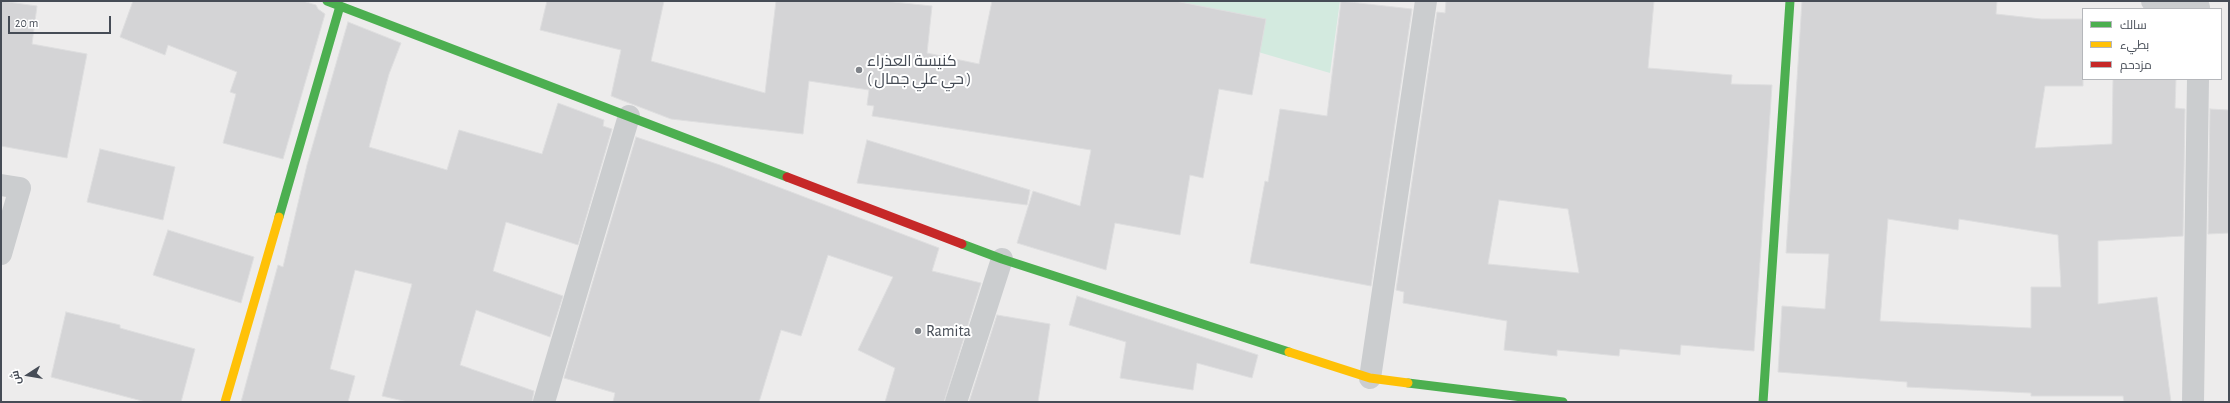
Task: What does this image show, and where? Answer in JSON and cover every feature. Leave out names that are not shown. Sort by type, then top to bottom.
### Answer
[{"type":"street","points":[[327,1],[1002,259],[1370,378],[1563,402]]},
{"type":"street","points":[[1370,378],[1426,1]]},
{"type":"street","points":[[1763,402],[1790,1]]},
{"type":"street","points":[[2152,1],[2199,6]]},
{"type":"street","points":[[225,402],[340,6]]},
{"type":"street","points":[[2193,402],[2198,80]]},
{"type":"street","points":[[544,402],[629,116]]},
{"type":"street","points":[[1,185],[20,188],[1,254]]},
{"type":"street","points":[[956,402],[1002,259]]},
{"type":"green space","points":[[1084,1],[1340,1],[1330,73]]},
{"type":"building","points":[[1,1],[37,6],[32,44],[87,54],[67,158],[1,146]]},
{"type":"building","points":[[133,1],[303,1],[316,5],[318,9],[325,14],[283,159],[223,143],[236,94],[230,92],[237,72],[168,45],[165,55],[120,37]]},
{"type":"building","points":[[547,1],[664,1],[651,61],[765,93],[776,1],[884,1],[932,6],[927,53],[979,64],[992,1],[1175,1],[1266,19],[1252,95],[1219,89],[1203,178],[1190,175],[1180,235],[1115,223],[1106,270],[1017,243],[1033,191],[1080,206],[1091,150],[872,116],[874,106],[867,105],[869,90],[809,81],[803,134],[671,119],[611,96],[621,50],[540,30]]},
{"type":"building","points":[[1341,1],[1412,9],[1371,286],[1250,263],[1265,181],[1268,182],[1280,109],[1327,116]]},
{"type":"building","points":[[1446,1],[1654,1],[1648,68],[1732,75],[1731,84],[1772,85],[1754,351],[1681,345],[1680,355],[1620,349],[1619,356],[1557,350],[1557,356],[1504,350],[1507,321],[1403,303],[1404,292],[1396,290],[1437,12],[1445,13]],"holes":[[[1499,200],[1568,209],[1579,273],[1488,264]]]},
{"type":"building","points":[[1802,1],[1997,1],[1996,14],[2041,19],[2082,19],[2083,86],[2045,86],[2035,148],[2112,144],[2113,80],[2176,80],[2175,108],[2185,109],[2183,236],[2098,241],[2098,304],[2157,297],[2171,402],[2124,402],[2123,396],[2031,396],[2031,393],[1907,387],[1907,382],[1778,372],[1782,306],[1825,309],[1829,254],[1786,253]],"holes":[[[1888,219],[1958,230],[1959,219],[2058,235],[2061,287],[2031,287],[2031,328],[1880,321]]]},
{"type":"building","points":[[348,22],[401,43],[389,74],[369,147],[447,170],[459,130],[542,154],[558,103],[604,120],[603,126],[612,129],[578,245],[506,222],[493,271],[563,296],[550,337],[476,310],[460,365],[534,391],[532,402],[408,402],[382,396],[412,284],[355,270],[330,369],[355,376],[348,402],[241,402],[278,265],[283,267],[307,165]]},
{"type":"building","points":[[2210,109],[2229,110],[2229,233],[2208,234]]},
{"type":"building","points":[[636,137],[720,165],[939,248],[932,271],[981,283],[944,402],[885,402],[895,368],[858,350],[893,277],[828,255],[801,336],[781,330],[759,402],[613,402],[615,393],[564,378]]},
{"type":"building","points":[[867,140],[1030,190],[1027,205],[857,183]]},
{"type":"building","points":[[100,149],[175,167],[163,220],[87,202]]},
{"type":"building","points":[[168,230],[254,257],[241,303],[153,275]]},
{"type":"building","points":[[1077,296],[1258,355],[1252,378],[1197,363],[1193,390],[1120,378],[1126,342],[1069,325]]},
{"type":"building","points":[[66,312],[120,325],[120,328],[195,349],[181,402],[146,402],[51,377]]},
{"type":"building","points":[[997,315],[1050,324],[1038,402],[969,402]]},
{"type":"traffic: fast","points":[[327,1],[787,177]]},
{"type":"traffic: fast","points":[[1763,402],[1790,1]]},
{"type":"traffic: fast","points":[[279,217],[340,6]]},
{"type":"traffic: fast","points":[[962,244],[1002,259],[1289,352]]},
{"type":"traffic: fast","points":[[1408,383],[1563,402]]},
{"type":"traffic: slow","points":[[225,402],[279,217]]},
{"type":"traffic: slow","points":[[1289,352],[1370,378],[1408,383]]},
{"type":"traffic: jam","points":[[787,177],[962,244]]},
{"type":"place","name":"كنيسة العذراء ( حي علي جمال )","points":[[859,70]]},
{"type":"place","name":"Ramita","points":[[918,331]]}]
